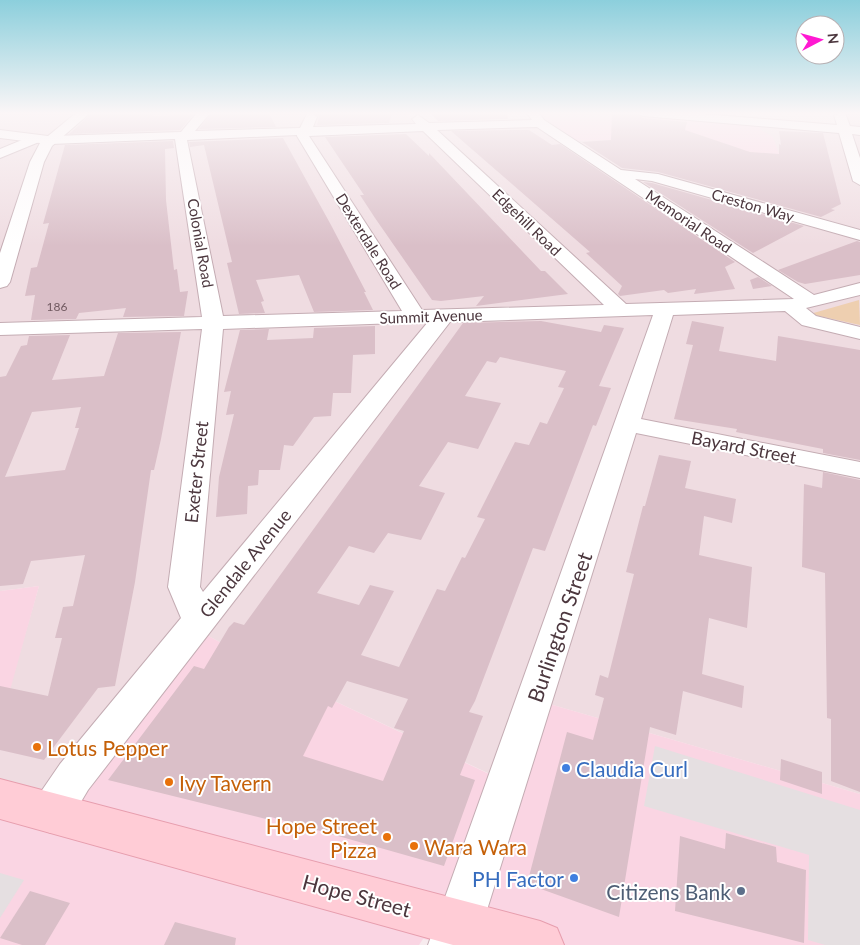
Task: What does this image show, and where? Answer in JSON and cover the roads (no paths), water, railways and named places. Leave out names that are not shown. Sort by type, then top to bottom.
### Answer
[{"type":"main road","name":"Hope Street","points":[[0,799],[457,934],[540,945]]},
{"type":"street","points":[[0,282],[39,157]]},
{"type":"street","name":"Colonial Road","points":[[184,157],[212,303],[212,323]]},
{"type":"street","name":"Dexterdale Road","points":[[318,157],[430,316]]},
{"type":"street","name":"Edgehill Road","points":[[458,157],[621,310]]},
{"type":"street","name":"Memorial Road","points":[[594,157],[812,302]]},
{"type":"street","points":[[853,157],[860,181]]},
{"type":"street","name":"Creston Way","points":[[616,172],[653,177],[860,235]]},
{"type":"street","points":[[833,228],[853,216]]},
{"type":"street","name":"Summit Avenue","points":[[0,330],[790,305],[812,302],[860,289]]},
{"type":"street","points":[[790,305],[808,321],[860,333]]},
{"type":"street","name":"Burlington Street","points":[[457,934],[665,309]]},
{"type":"street","name":"Glendale Avenue","points":[[51,814],[74,777],[199,619],[430,316]]},
{"type":"street","name":"Exeter Street","points":[[199,619],[184,587],[212,323]]},
{"type":"street","name":"Bayard Street","points":[[627,424],[860,470]]},
{"type":"place","name":"Lotus Pepper","points":[[37,747]]},
{"type":"place","name":"Claudia Curl","points":[[566,768]]},
{"type":"place","name":"Ivy Tavern","points":[[169,782]]},
{"type":"place","name":"Hope Street Pizza","points":[[387,837]]},
{"type":"place","name":"Wara Wara","points":[[414,846]]},
{"type":"place","name":"PH Factor","points":[[574,878]]},
{"type":"place","name":"Citizens Bank","points":[[741,891]]}]
